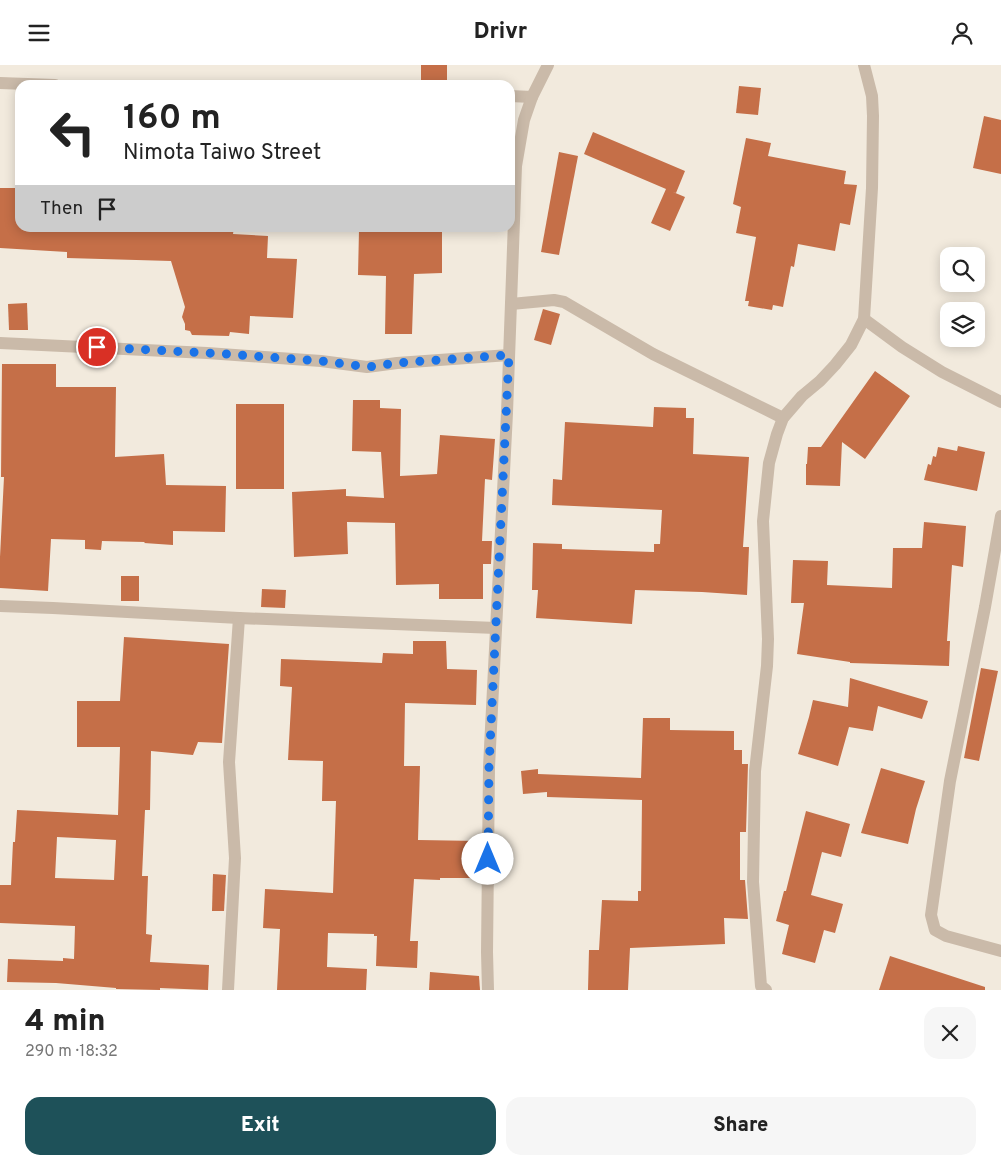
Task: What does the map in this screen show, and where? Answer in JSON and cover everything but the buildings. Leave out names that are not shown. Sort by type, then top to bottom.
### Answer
[{"type":"street","points":[[515,194],[516,166],[524,120],[532,97],[548,65]]},
{"type":"street","points":[[766,990],[760,986],[753,882],[755,771],[768,648],[763,521],[769,463],[783,418],[802,396],[820,381],[841,358],[851,345],[864,319],[872,188],[873,116],[872,96],[864,65]]},
{"type":"street","points":[[0,83],[15,84]]},
{"type":"street","points":[[515,96],[532,97]]},
{"type":"street","points":[[488,990],[489,767],[514,232]]},
{"type":"street","points":[[511,304],[554,300],[564,302],[653,354],[783,418]]},
{"type":"street","points":[[864,319],[902,347],[942,372],[1001,401]]},
{"type":"street","points":[[0,343],[207,353],[321,361],[368,367],[397,363],[509,355]]},
{"type":"street","points":[[1001,516],[996,565],[983,617],[950,781],[932,915],[935,930],[946,936],[1001,951]]},
{"type":"street","points":[[0,606],[496,628]]},
{"type":"street","points":[[228,990],[235,858],[229,762],[239,617]]},
{"type":"route","points":[[97,347],[321,361],[368,367],[397,363],[509,355],[489,767],[488,859]]}]
